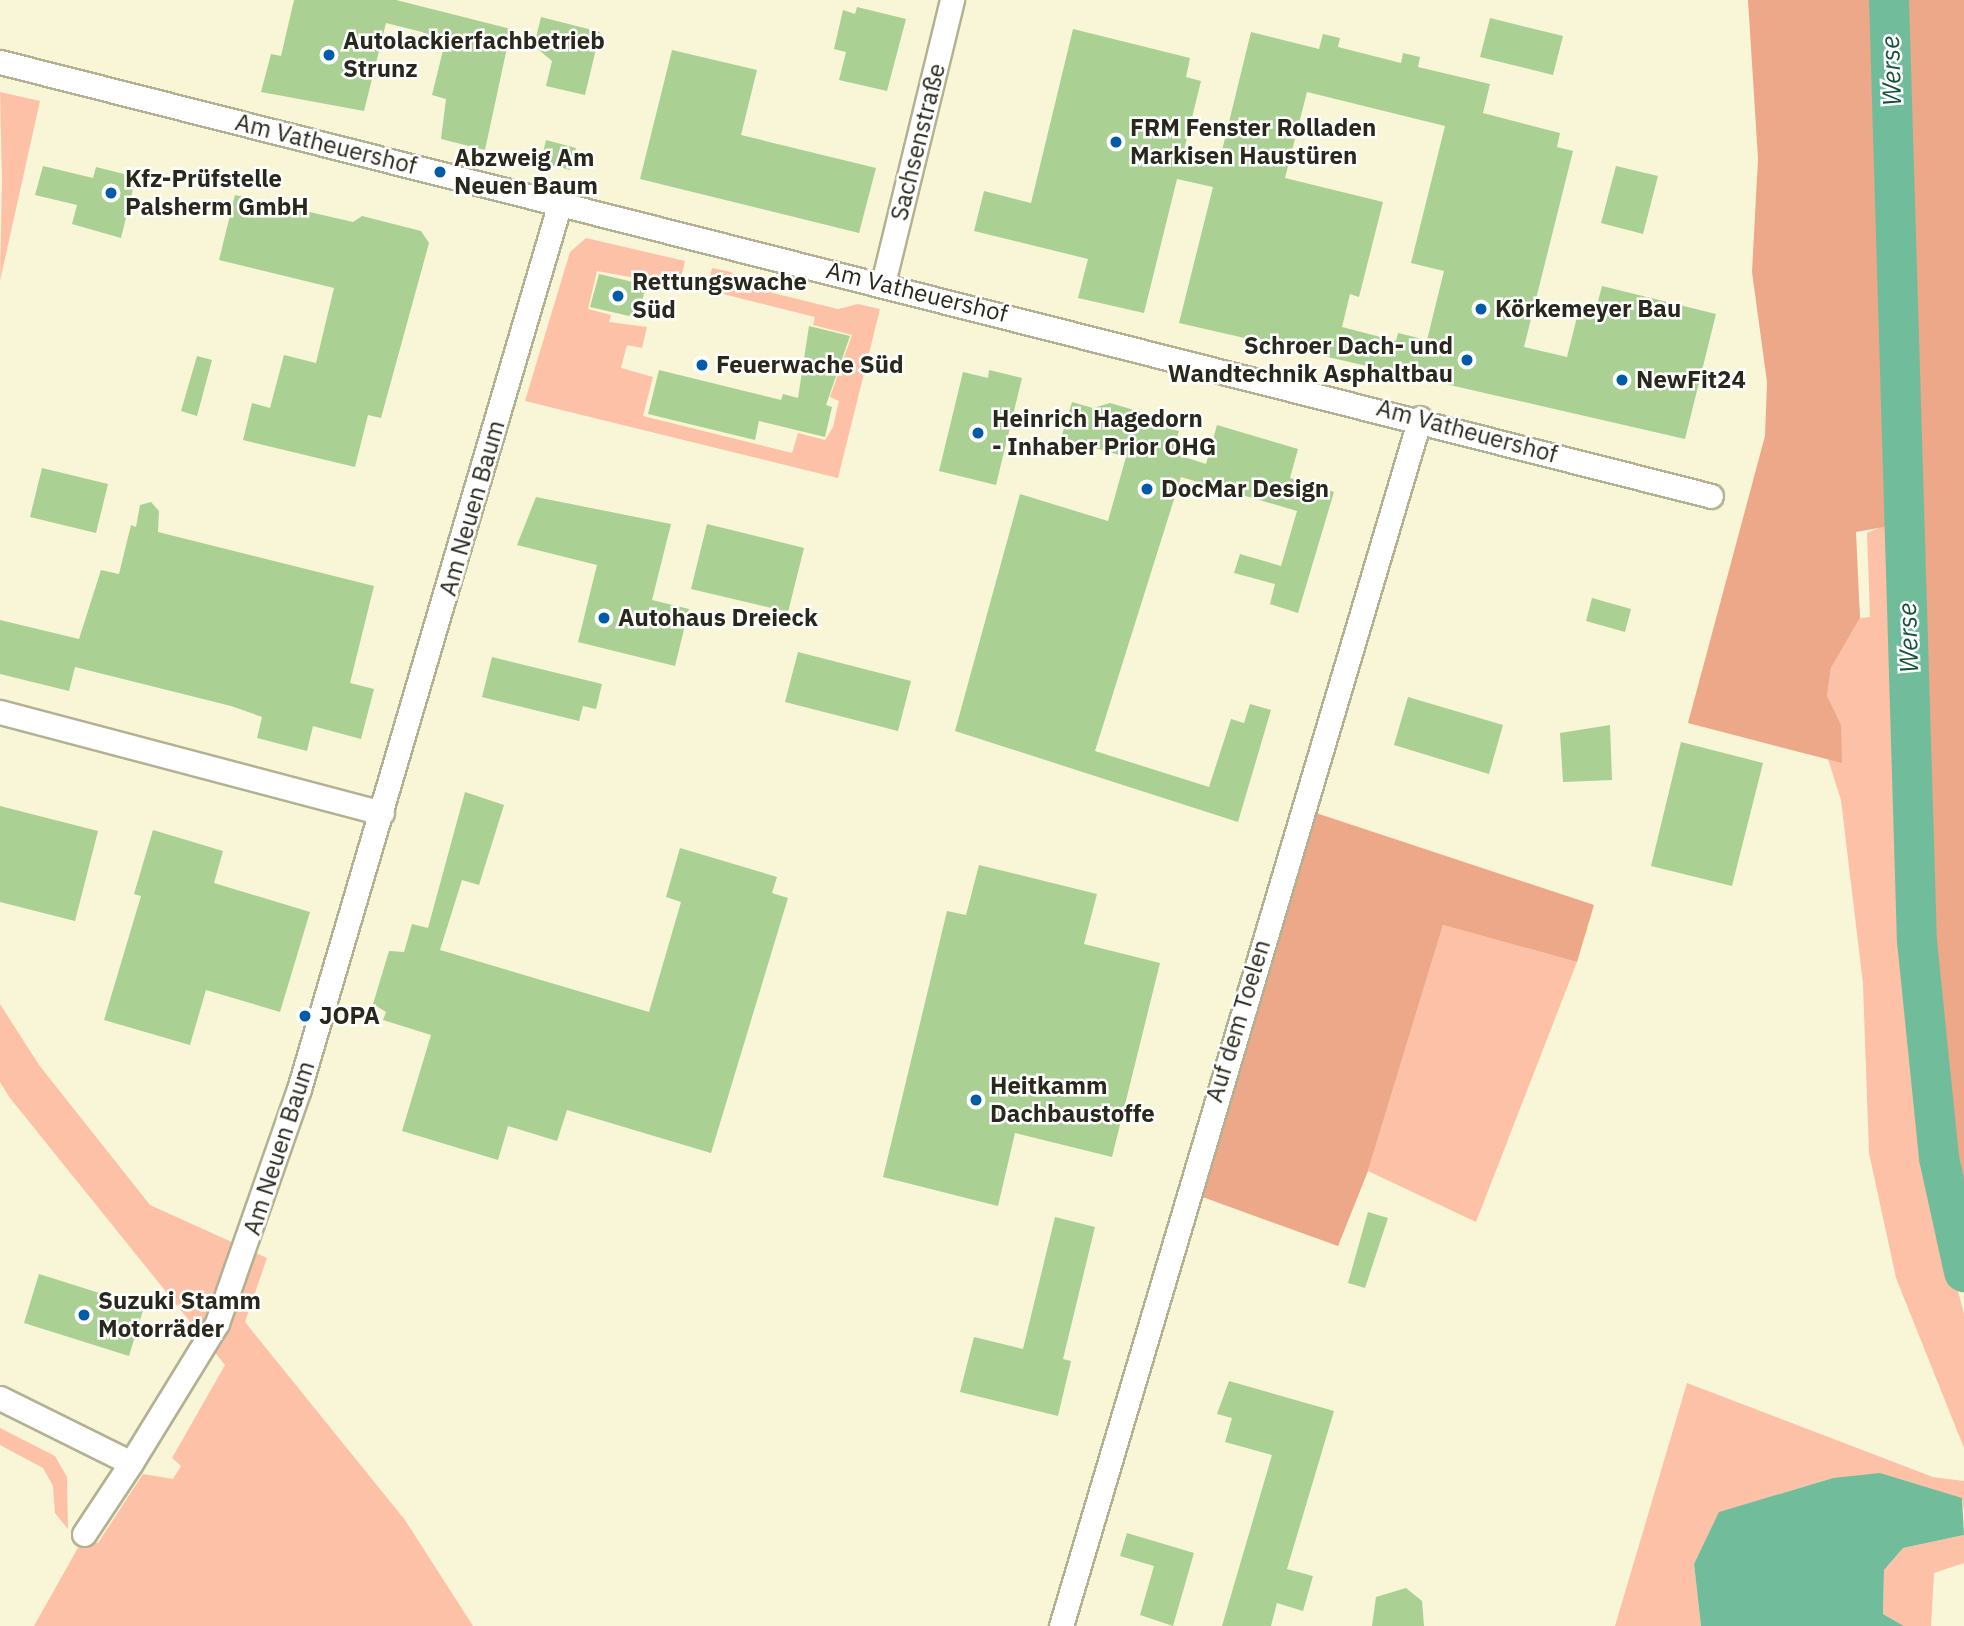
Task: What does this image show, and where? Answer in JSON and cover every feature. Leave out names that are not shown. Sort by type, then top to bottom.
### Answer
[{"type":"street","name":"Sachsenstraße","points":[[883,283],[952,0]]},
{"type":"street","name":"Am Vatheuershof","points":[[0,62],[1420,418],[1711,496]]},
{"type":"street","name":"Am Neuen Baum","points":[[84,1534],[217,1323],[248,1246],[382,813],[560,203]]},
{"type":"street","name":"Auf dem Toelen","points":[[1061,1626],[1420,418]]},
{"type":"street","points":[[0,712],[382,813]]},
{"type":"street","points":[[0,1398],[131,1463]]},
{"type":"shaded area","points":[[1748,0],[1964,0],[1964,1219],[1953,1159],[1930,876],[1917,521],[1856,532],[1860,618],[1831,668],[1827,696],[1841,725],[1842,763],[1688,723],[1765,436],[1767,382],[1752,272],[1758,159]]},
{"type":"shaded area","points":[[0,92],[40,101],[0,281],[2,179]]},
{"type":"shaded area","points":[[586,238],[685,261],[679,286],[597,271],[588,309],[611,315],[609,322],[647,327],[642,348],[627,345],[621,368],[653,377],[643,416],[792,453],[798,433],[825,440],[833,427],[839,401],[830,397],[852,335],[813,325],[815,317],[707,290],[712,268],[731,272],[745,286],[838,309],[858,304],[880,309],[838,478],[525,401],[570,252]]},
{"type":"shaded area","points":[[1897,520],[1907,957],[1925,1161],[1964,1314],[1964,1448],[1896,1278],[1869,1153],[1863,984],[1841,800],[1828,759],[1842,762],[1827,696],[1831,668],[1860,618],[1870,617],[1867,533]]},
{"type":"shaded area","points":[[1313,812],[1594,905],[1577,962],[1443,925],[1368,1171],[1338,1246],[1197,1195]]},
{"type":"shaded area","points":[[1443,925],[1577,962],[1476,1222],[1368,1171]]},
{"type":"shaded area","points":[[0,1004],[39,1065],[150,1205],[267,1258],[245,1322],[405,1520],[473,1626],[34,1626],[84,1537],[98,1543],[143,1474],[173,1479],[181,1466],[172,1458],[225,1365],[10,1098],[0,1082]]},
{"type":"shaded area","points":[[1687,1383],[1933,1477],[1964,1481],[1964,1512],[1962,1498],[1833,1478],[1720,1512],[1694,1564],[1701,1626],[1615,1626]]},
{"type":"shaded area","points":[[0,1428],[55,1456],[67,1477],[68,1529],[55,1513],[53,1486],[43,1468],[0,1445]]},
{"type":"shaded area","points":[[1880,1473],[1962,1498],[1964,1535],[1903,1548],[1884,1570],[1883,1614],[1904,1626],[1701,1626],[1694,1564],[1719,1512],[1833,1478]]},
{"type":"shaded area","points":[[1964,1535],[1964,1563],[1934,1573],[1931,1626],[1904,1626],[1883,1614],[1884,1570],[1903,1548]]},
{"type":"building","points":[[294,0],[396,0],[511,29],[485,150],[441,139],[446,99],[432,95],[445,42],[422,32],[386,23],[364,111],[261,92],[271,54],[281,56]]},
{"type":"building","points":[[857,7],[906,19],[887,91],[839,80],[846,52],[834,49],[843,10],[855,14]]},
{"type":"building","points":[[541,17],[600,32],[585,95],[546,86],[552,61],[534,46]]},
{"type":"building","points":[[1490,18],[1563,36],[1553,75],[1480,57]]},
{"type":"building","points":[[1073,29],[1190,58],[1186,77],[1201,81],[1182,158],[1218,167],[1251,32],[1319,49],[1323,34],[1340,38],[1338,47],[1401,63],[1403,53],[1420,57],[1418,67],[1490,84],[1483,113],[1560,133],[1557,147],[1573,151],[1524,347],[1567,357],[1579,309],[1595,313],[1602,286],[1716,314],[1685,439],[1179,323],[1213,187],[1177,179],[1144,313],[1078,298],[1088,259],[974,231],[984,191],[1031,203]],"holes":[[[1307,92],[1445,126],[1411,263],[1444,271],[1427,340],[1398,333],[1396,341],[1342,327],[1350,294],[1359,297],[1383,202],[1285,178]]]},
{"type":"building","points":[[672,50],[757,70],[741,135],[876,168],[859,233],[640,179]]},
{"type":"building","points":[[546,140],[576,148],[570,170],[541,162]]},
{"type":"building","name":"Kfz-Prüfstelle Palsherm GmbH","points":[[43,166],[93,178],[96,167],[136,177],[121,238],[72,224],[77,205],[35,195]]},
{"type":"building","points":[[1616,166],[1658,176],[1643,234],[1601,223]]},
{"type":"building","points":[[235,195],[353,222],[362,216],[421,231],[429,243],[381,418],[368,415],[355,467],[243,440],[252,403],[270,408],[284,355],[316,363],[334,288],[219,260]]},
{"type":"building","name":"Rettungswache Süd","points":[[599,274],[646,285],[638,318],[590,307]]},
{"type":"building","points":[[809,326],[850,336],[826,405],[832,407],[825,437],[759,421],[755,440],[648,414],[659,370],[781,400],[783,394],[798,398]]},
{"type":"building","points":[[197,356],[212,360],[197,416],[181,411]]},
{"type":"building","name":"Heinrich Hagedorn - Inhaber Prior OHG","points":[[989,370],[1022,378],[996,485],[939,471],[963,372],[988,378]]},
{"type":"building","points":[[1072,402],[1093,408],[1110,403],[1169,420],[1167,428],[1179,431],[1172,453],[1206,464],[1217,425],[1298,449],[1290,478],[1334,492],[1298,613],[1270,604],[1275,584],[1234,573],[1240,554],[1281,566],[1297,511],[1181,477],[1095,751],[1209,787],[1231,719],[1244,723],[1250,704],[1271,710],[1238,822],[955,731],[1020,494],[1108,521],[1126,457],[1061,438]]},
{"type":"building","points":[[42,468],[108,484],[96,533],[30,517]]},
{"type":"building","points":[[536,497],[671,524],[652,600],[689,609],[675,666],[578,642],[597,565],[517,545]]},
{"type":"building","points":[[151,502],[159,511],[158,532],[374,586],[350,683],[374,689],[361,739],[313,726],[307,751],[257,738],[262,717],[231,706],[75,667],[69,691],[0,674],[0,620],[79,639],[101,570],[119,574],[131,525],[136,527],[140,505]]},
{"type":"building","points":[[707,524],[804,548],[788,612],[691,589]]},
{"type":"building","points":[[1592,598],[1631,609],[1625,632],[1586,621]]},
{"type":"building","points":[[798,652],[911,681],[898,731],[785,702]]},
{"type":"building","points":[[492,657],[602,684],[596,709],[583,706],[579,721],[482,697]]},
{"type":"building","points":[[1408,697],[1503,725],[1489,774],[1394,745]]},
{"type":"building","points":[[1610,725],[1612,780],[1563,782],[1560,733]]},
{"type":"building","points":[[1681,742],[1763,763],[1732,886],[1651,866]]},
{"type":"building","points":[[465,792],[504,805],[479,885],[462,880],[440,950],[649,1012],[681,902],[666,897],[680,848],[777,877],[772,893],[788,898],[711,1153],[567,1110],[557,1141],[508,1126],[498,1160],[402,1131],[431,1035],[383,1020],[386,1012],[373,1004],[389,951],[404,952],[412,924],[428,928]]},
{"type":"building","points":[[0,806],[98,831],[75,921],[0,902]]},
{"type":"building","points":[[153,830],[223,851],[214,883],[310,912],[280,1012],[206,990],[190,1045],[104,1020],[141,896],[134,894]]},
{"type":"building","points":[[979,865],[1097,894],[1084,944],[1160,963],[1112,1157],[1015,1133],[998,1206],[883,1177],[947,911],[966,915]]},
{"type":"building","points":[[1368,1212],[1388,1218],[1365,1288],[1348,1283]]},
{"type":"building","points":[[1055,1217],[1095,1227],[1063,1359],[1071,1361],[1058,1416],[960,1392],[974,1337],[1023,1349]]},
{"type":"building","name":"Suzuki Stamm Motorräder","points":[[39,1274],[144,1307],[129,1356],[24,1323]]},
{"type":"building","points":[[1229,1381],[1334,1411],[1287,1569],[1313,1576],[1303,1611],[1277,1603],[1271,1626],[1222,1626],[1272,1455],[1225,1442],[1232,1418],[1217,1414]]},
{"type":"building","points":[[1127,1533],[1194,1553],[1173,1626],[1140,1615],[1154,1566],[1120,1556]]},
{"type":"building","points":[[1406,1588],[1422,1601],[1424,1626],[1372,1626],[1376,1597]]},
{"type":"waterway","name":"Werse","points":[[1889,0],[1917,941],[1939,1158],[1964,1272]]},
{"type":"place","name":"Autolackierfachbetrieb Strunz","points":[[329,55]]},
{"type":"place","name":"FRM Fenster Rolladen Markisen Haustüren","points":[[1116,142]]},
{"type":"place","name":"Abzweig Am Neuen Baum","points":[[440,172]]},
{"type":"place","name":"Kfz-Prüfstelle Palsherm GmbH","points":[[111,193]]},
{"type":"place","name":"Rettungswache Süd","points":[[618,296]]},
{"type":"place","name":"Körkemeyer Bau","points":[[1481,309]]},
{"type":"place","name":"Schroer Dach- und Wandtechnik Asphaltbau","points":[[1467,360]]},
{"type":"place","name":"Feuerwache Süd","points":[[702,365]]},
{"type":"place","name":"NewFit24","points":[[1622,380]]},
{"type":"place","name":"Heinrich Hagedorn - Inhaber Prior OHG","points":[[978,433]]},
{"type":"place","name":"DocMar Design","points":[[1147,489]]},
{"type":"place","name":"Autohaus Dreieck","points":[[604,618]]},
{"type":"place","name":"JOPA","points":[[305,1016]]},
{"type":"place","name":"Heitkamm Dachbaustoffe","points":[[976,1100]]},
{"type":"place","name":"Suzuki Stamm Motorräder","points":[[84,1315]]}]
